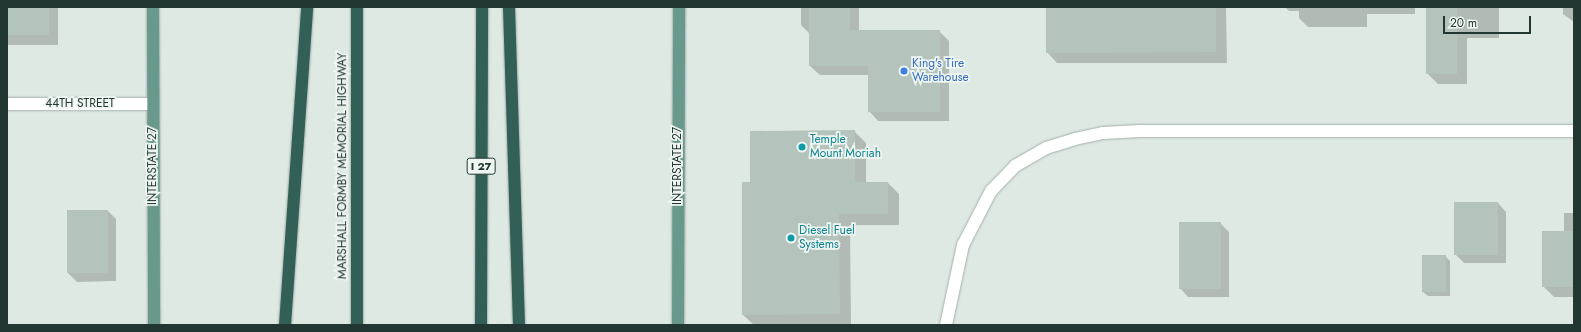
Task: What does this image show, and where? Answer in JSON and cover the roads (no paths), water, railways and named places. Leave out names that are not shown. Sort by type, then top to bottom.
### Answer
[{"type":"highway","points":[[286,325],[307,7]]},
{"type":"highway","name":"MARSHALL FORMBY MEMORIAL HIGHWAY","points":[[357,7],[357,325]]},
{"type":"highway","name":"I 27","points":[[481,325],[482,7]]},
{"type":"highway","points":[[509,7],[520,325]]},
{"type":"main road","name":"INTERSTATE 27","points":[[153,7],[154,325]]},
{"type":"main road","name":"INTERSTATE 27","points":[[678,325],[679,7]]},
{"type":"street","name":"44TH STREET","points":[[7,104],[153,104]]},
{"type":"street","points":[[946,325],[962,245],[991,191],[1015,166],[1046,148],[1075,139],[1103,133],[1140,131],[1574,131]]},
{"type":"place","name":"King's Tire Warehouse","points":[[904,71]]},
{"type":"place","name":"Temple Mount Moriah","points":[[802,147]]},
{"type":"place","name":"Diesel Fuel Systems","points":[[791,238]]}]
